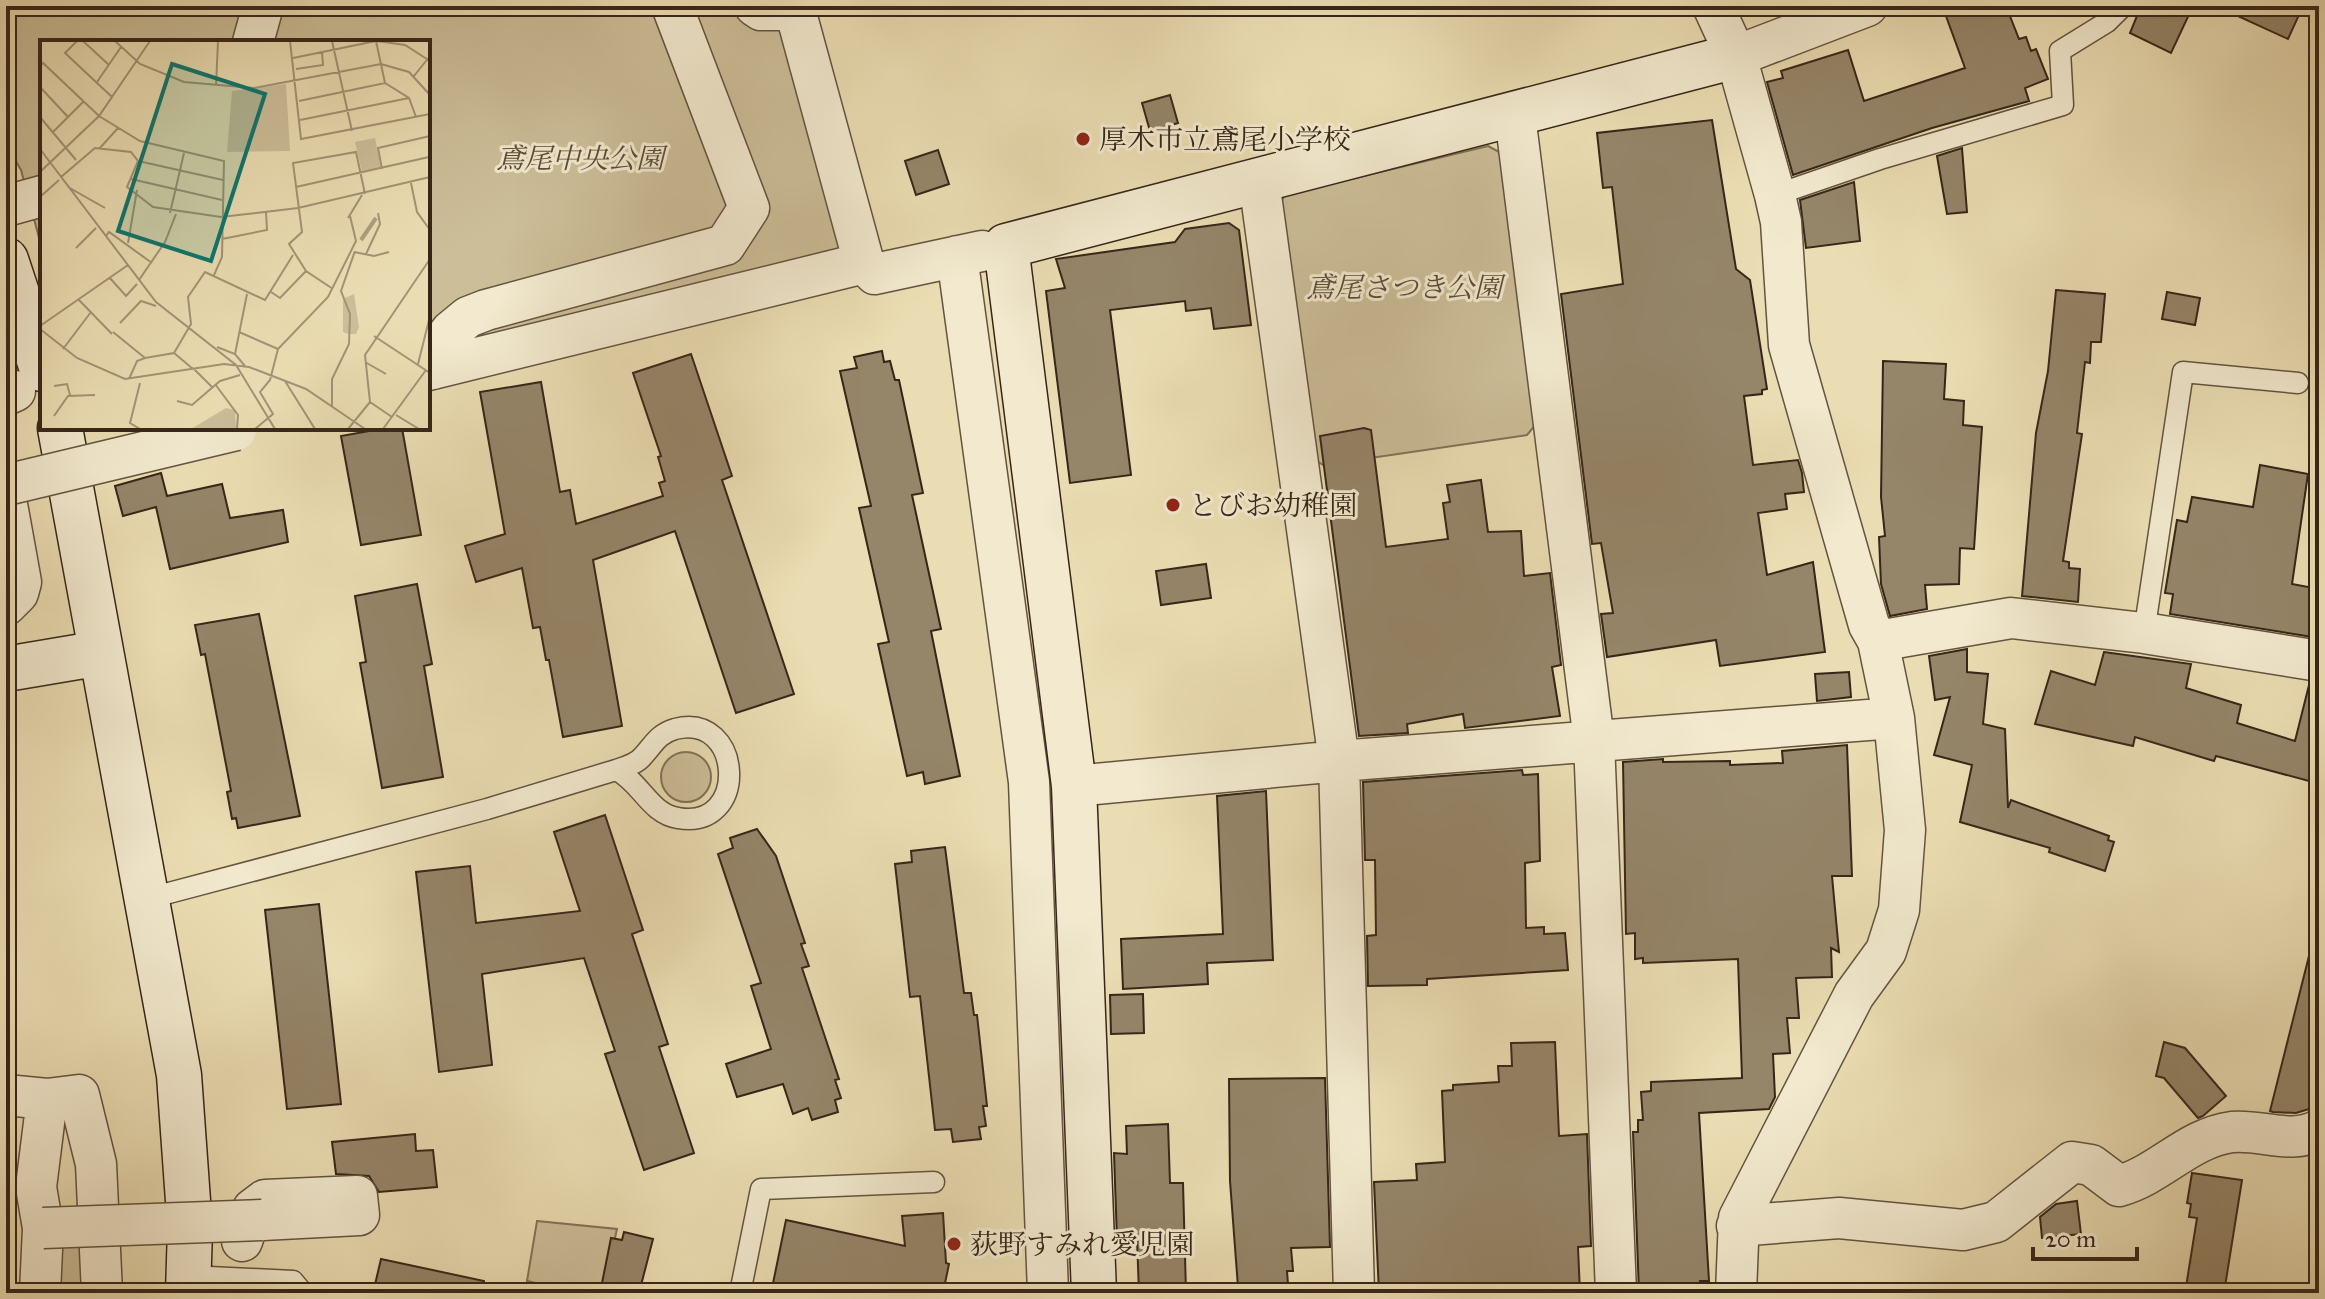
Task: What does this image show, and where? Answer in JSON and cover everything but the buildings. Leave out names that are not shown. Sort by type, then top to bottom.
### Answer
[{"type":"street","points":[[254,40],[263,6]]},
{"type":"street","points":[[672,6],[749,208],[725,245],[468,317],[433,354],[430,369],[864,263]]},
{"type":"street","points":[[755,6],[761,10],[795,8],[864,263],[875,274],[1006,246],[1515,116],[1736,56],[1867,6]]},
{"type":"street","points":[[1713,6],[1736,56],[1775,195],[1781,222],[1789,345],[1869,625],[1878,641],[1894,718],[1905,830],[1899,910],[1886,951],[1854,995],[1737,1226],[1736,1293]]},
{"type":"street","points":[[1515,116],[1594,741],[1616,1293]]},
{"type":"street","points":[[1259,181],[1339,761],[1354,1293]]},
{"type":"street","points":[[6,206],[40,197]]},
{"type":"street","points":[[1006,246],[1074,786],[1094,1293]]},
{"type":"street","points":[[957,256],[1029,782],[1048,1293]]},
{"type":"street","points":[[6,260],[21,385]]},
{"type":"street","points":[[161,430],[69,437],[101,653],[179,1075],[190,1229],[189,1285]]},
{"type":"street","points":[[6,485],[228,430]]},
{"type":"street","points":[[6,499],[21,582],[18,593],[6,605]]},
{"type":"street","points":[[1878,641],[2011,618],[2144,633],[2319,661]]},
{"type":"street","points":[[6,669],[101,653]]},
{"type":"street","points":[[1074,786],[1339,761],[1894,718]]},
{"type":"street","points":[[6,1095],[47,1099],[79,1095],[96,1164],[102,1293]]},
{"type":"street","points":[[40,1293],[43,1228],[36,1187],[47,1099]]},
{"type":"street","points":[[1737,1226],[1839,1218],[1963,1230],[1996,1222],[2072,1162],[2091,1165],[2119,1186],[2163,1165],[2186,1146],[2233,1132],[2293,1138],[2319,1130]]},
{"type":"street","points":[[43,1228],[252,1230]]},
{"type":"lane","points":[[1775,195],[1880,159],[2063,105],[2060,51],[2107,22],[2123,6]]},
{"type":"lane","points":[[2144,633],[2183,372],[2298,383]]},
{"type":"lane","points":[[146,899],[487,809],[616,770],[644,756],[664,733],[695,729],[722,747],[731,771],[730,784],[721,802],[696,818],[675,818],[661,812],[628,776],[616,770]]},
{"type":"lane","points":[[644,756],[640,773],[645,793]]},
{"type":"lane","points":[[740,1293],[761,1189],[934,1182]]},
{"type":"lane","points":[[189,1285],[293,1281],[303,1293]]},
{"type":"green space","name":"鳶尾中央公園","points":[[6,6],[806,6],[880,246],[430,350],[430,40],[40,40],[40,241],[21,170],[6,144]]},
{"type":"green space","name":"鳶尾さつき公園","points":[[1488,146],[1501,153],[1537,423],[1527,435],[1323,465],[1311,457],[1277,208],[1285,195]]},
{"type":"green space","points":[[686,752],[704,759],[711,777],[704,795],[686,802],[668,795],[661,777],[668,759]]},
{"type":"green space","points":[[537,1221],[617,1229],[603,1293],[580,1293],[527,1281]]},
{"type":"green space","points":[[65,1242],[84,1245],[85,1293],[53,1293],[58,1249]]},
{"type":"place","name":"厚木市立鳶尾小学校","points":[[1083,139]]},
{"type":"place","name":"とびお幼稚園","points":[[1173,505]]},
{"type":"place","name":"荻野すみれ愛児園","points":[[954,1244]]}]
